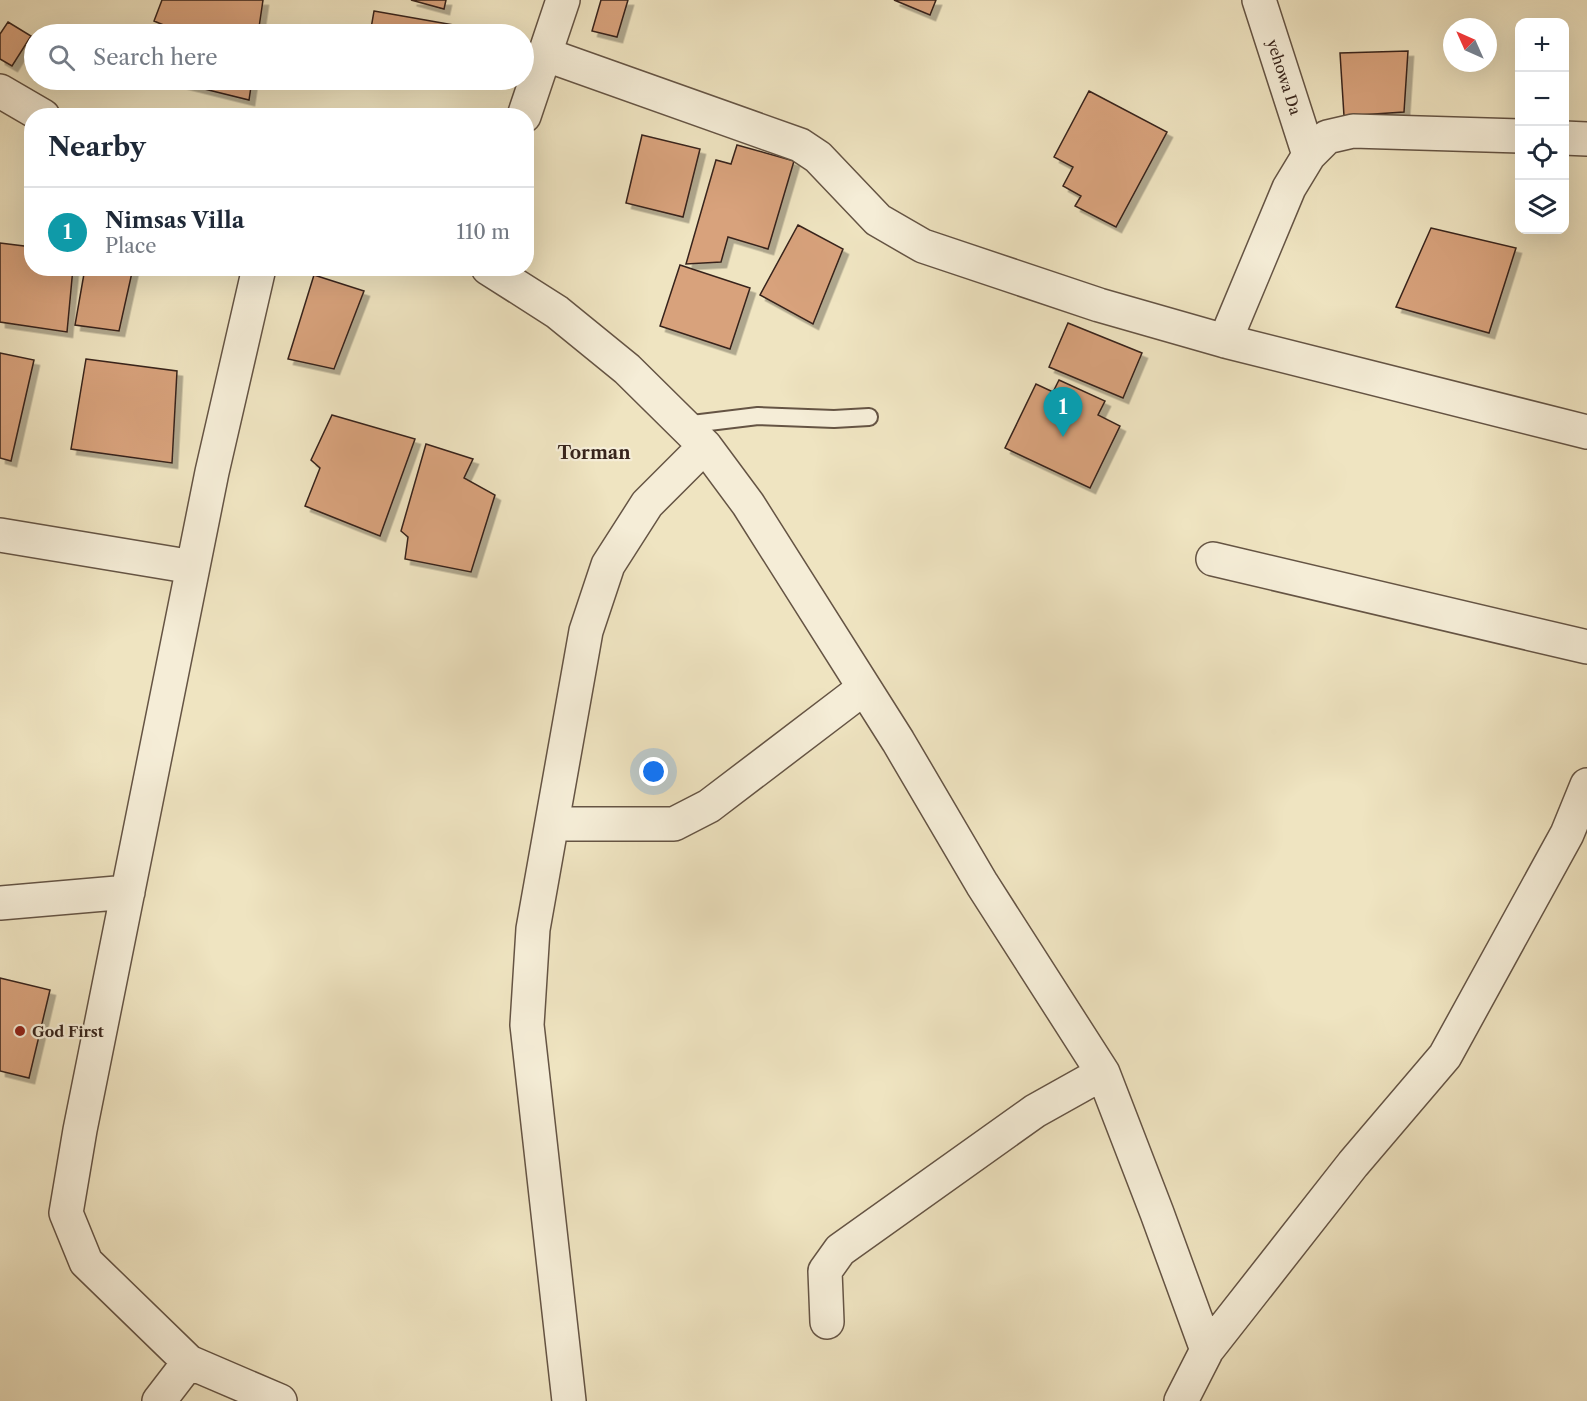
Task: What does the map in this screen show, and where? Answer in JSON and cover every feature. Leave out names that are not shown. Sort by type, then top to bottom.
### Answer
[{"type":"street","points":[[534,85],[563,0]]},
{"type":"street","name":"yehowa Da","points":[[1259,0],[1309,155]]},
{"type":"street","points":[[544,54],[800,145],[818,157],[878,220],[923,246],[1099,305],[1225,341],[1587,432]]},
{"type":"street","points":[[527,108],[532,90]]},
{"type":"street","points":[[0,91],[29,108]]},
{"type":"street","points":[[1225,341],[1289,188],[1309,155],[1327,137],[1353,131],[1515,136]]},
{"type":"street","points":[[1569,138],[1587,138]]},
{"type":"street","points":[[257,276],[212,472],[80,1130],[66,1213],[86,1262],[189,1362],[280,1401]]},
{"type":"street","points":[[501,276],[557,312],[627,369],[694,435],[748,504],[864,688],[982,884],[1103,1073],[1207,1350]]},
{"type":"street","points":[[569,1401],[527,1025],[533,929],[586,631],[608,565],[694,435]]},
{"type":"street","points":[[0,535],[193,567]]},
{"type":"street","points":[[1213,559],[1587,646]]},
{"type":"street","points":[[553,824],[674,824],[709,806],[864,688]]},
{"type":"street","points":[[1181,1401],[1207,1350],[1353,1164],[1445,1056],[1567,834],[1587,785]]},
{"type":"street","points":[[0,903],[128,892]]},
{"type":"street","points":[[827,1322],[825,1271],[840,1250],[1035,1111],[1103,1073]]},
{"type":"street","points":[[159,1401],[189,1362]]},
{"type":"lane","points":[[694,435],[758,416],[834,419],[869,417]]},
{"type":"building","points":[[162,0],[263,0],[259,24],[161,24],[154,21]]},
{"type":"building","points":[[411,0],[446,0],[444,9]]},
{"type":"building","points":[[601,0],[628,0],[617,37],[592,31]]},
{"type":"building","points":[[894,0],[936,0],[930,15]]},
{"type":"building","points":[[374,11],[448,24],[372,24]]},
{"type":"building","points":[[8,22],[24,32],[24,47],[12,66],[0,59],[0,34]]},
{"type":"building","points":[[1408,51],[1404,112],[1344,116],[1340,53]]},
{"type":"building","points":[[208,90],[250,90],[249,100]]},
{"type":"building","points":[[1089,91],[1167,132],[1116,227],[1075,206],[1081,196],[1063,186],[1073,167],[1054,157]]},
{"type":"building","points":[[642,135],[700,149],[683,217],[626,203]]},
{"type":"building","points":[[737,145],[794,161],[768,249],[728,237],[721,262],[686,264],[716,160],[731,164]]},
{"type":"building","points":[[798,225],[843,249],[813,324],[760,295]]},
{"type":"building","points":[[1431,228],[1516,248],[1489,333],[1396,307]]},
{"type":"building","points":[[0,243],[24,246],[24,276],[72,276],[67,332],[0,322]]},
{"type":"building","points":[[680,265],[750,288],[730,349],[660,326]]},
{"type":"building","points":[[84,276],[131,276],[119,331],[75,325]]},
{"type":"building","points":[[314,276],[364,291],[334,369],[288,359]]},
{"type":"building","points":[[1068,323],[1142,353],[1123,398],[1049,367]]},
{"type":"building","points":[[0,353],[34,360],[11,461],[0,458]]},
{"type":"building","points":[[86,359],[177,371],[172,463],[71,449]]},
{"type":"building","points":[[1059,380],[1105,401],[1098,415],[1120,426],[1090,488],[1005,448],[1036,384],[1053,392]]},
{"type":"building","points":[[332,415],[415,439],[380,536],[305,506],[320,468],[311,460]]},
{"type":"building","points":[[426,444],[473,459],[464,478],[495,495],[471,572],[405,559],[408,537],[401,531]]},
{"type":"building","name":"God First","points":[[0,978],[50,990],[29,1078],[0,1071]]},
{"type":"place","name":"Nimsas Villa","points":[[1063,437]]},
{"type":"place","name":"God First","points":[[20,1031]]},
{"type":"district","name":"Torman","points":[[594,453]]}]
